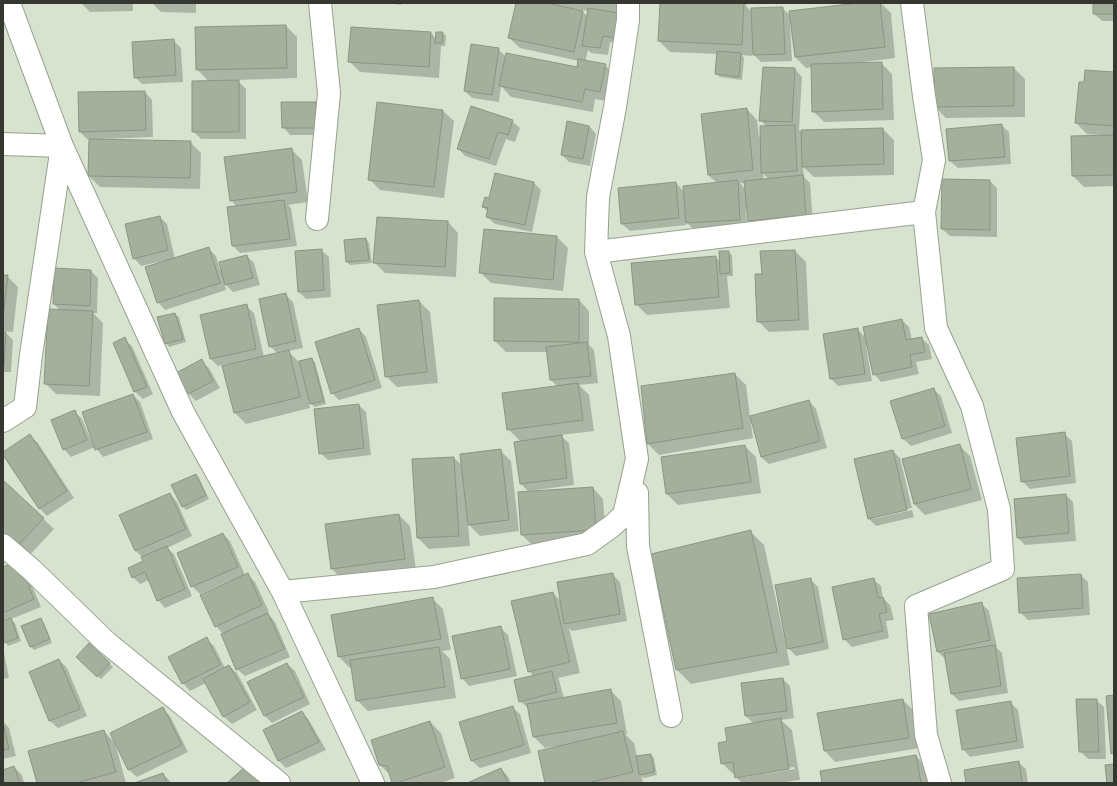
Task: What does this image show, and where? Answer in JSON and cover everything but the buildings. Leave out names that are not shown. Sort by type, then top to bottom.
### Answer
[{"type":"street","points":[[9,3],[62,146],[183,412],[283,592],[373,783]]},
{"type":"street","points":[[317,219],[329,93],[320,3]]},
{"type":"street","points":[[628,3],[628,20],[615,107],[598,197],[596,252],[619,336],[637,459],[638,546],[671,716]]},
{"type":"street","points":[[912,3],[934,160],[924,212],[936,328],[972,406],[1000,509],[1003,569],[916,606],[926,735],[940,783]]},
{"type":"street","points":[[3,144],[62,146]]},
{"type":"street","points":[[3,420],[25,407],[31,354],[62,146]]},
{"type":"street","points":[[596,252],[924,212]]},
{"type":"street","points":[[283,592],[434,577],[587,544],[612,526],[624,515],[637,459]]},
{"type":"street","points":[[3,545],[32,570],[106,642],[279,783]]}]
